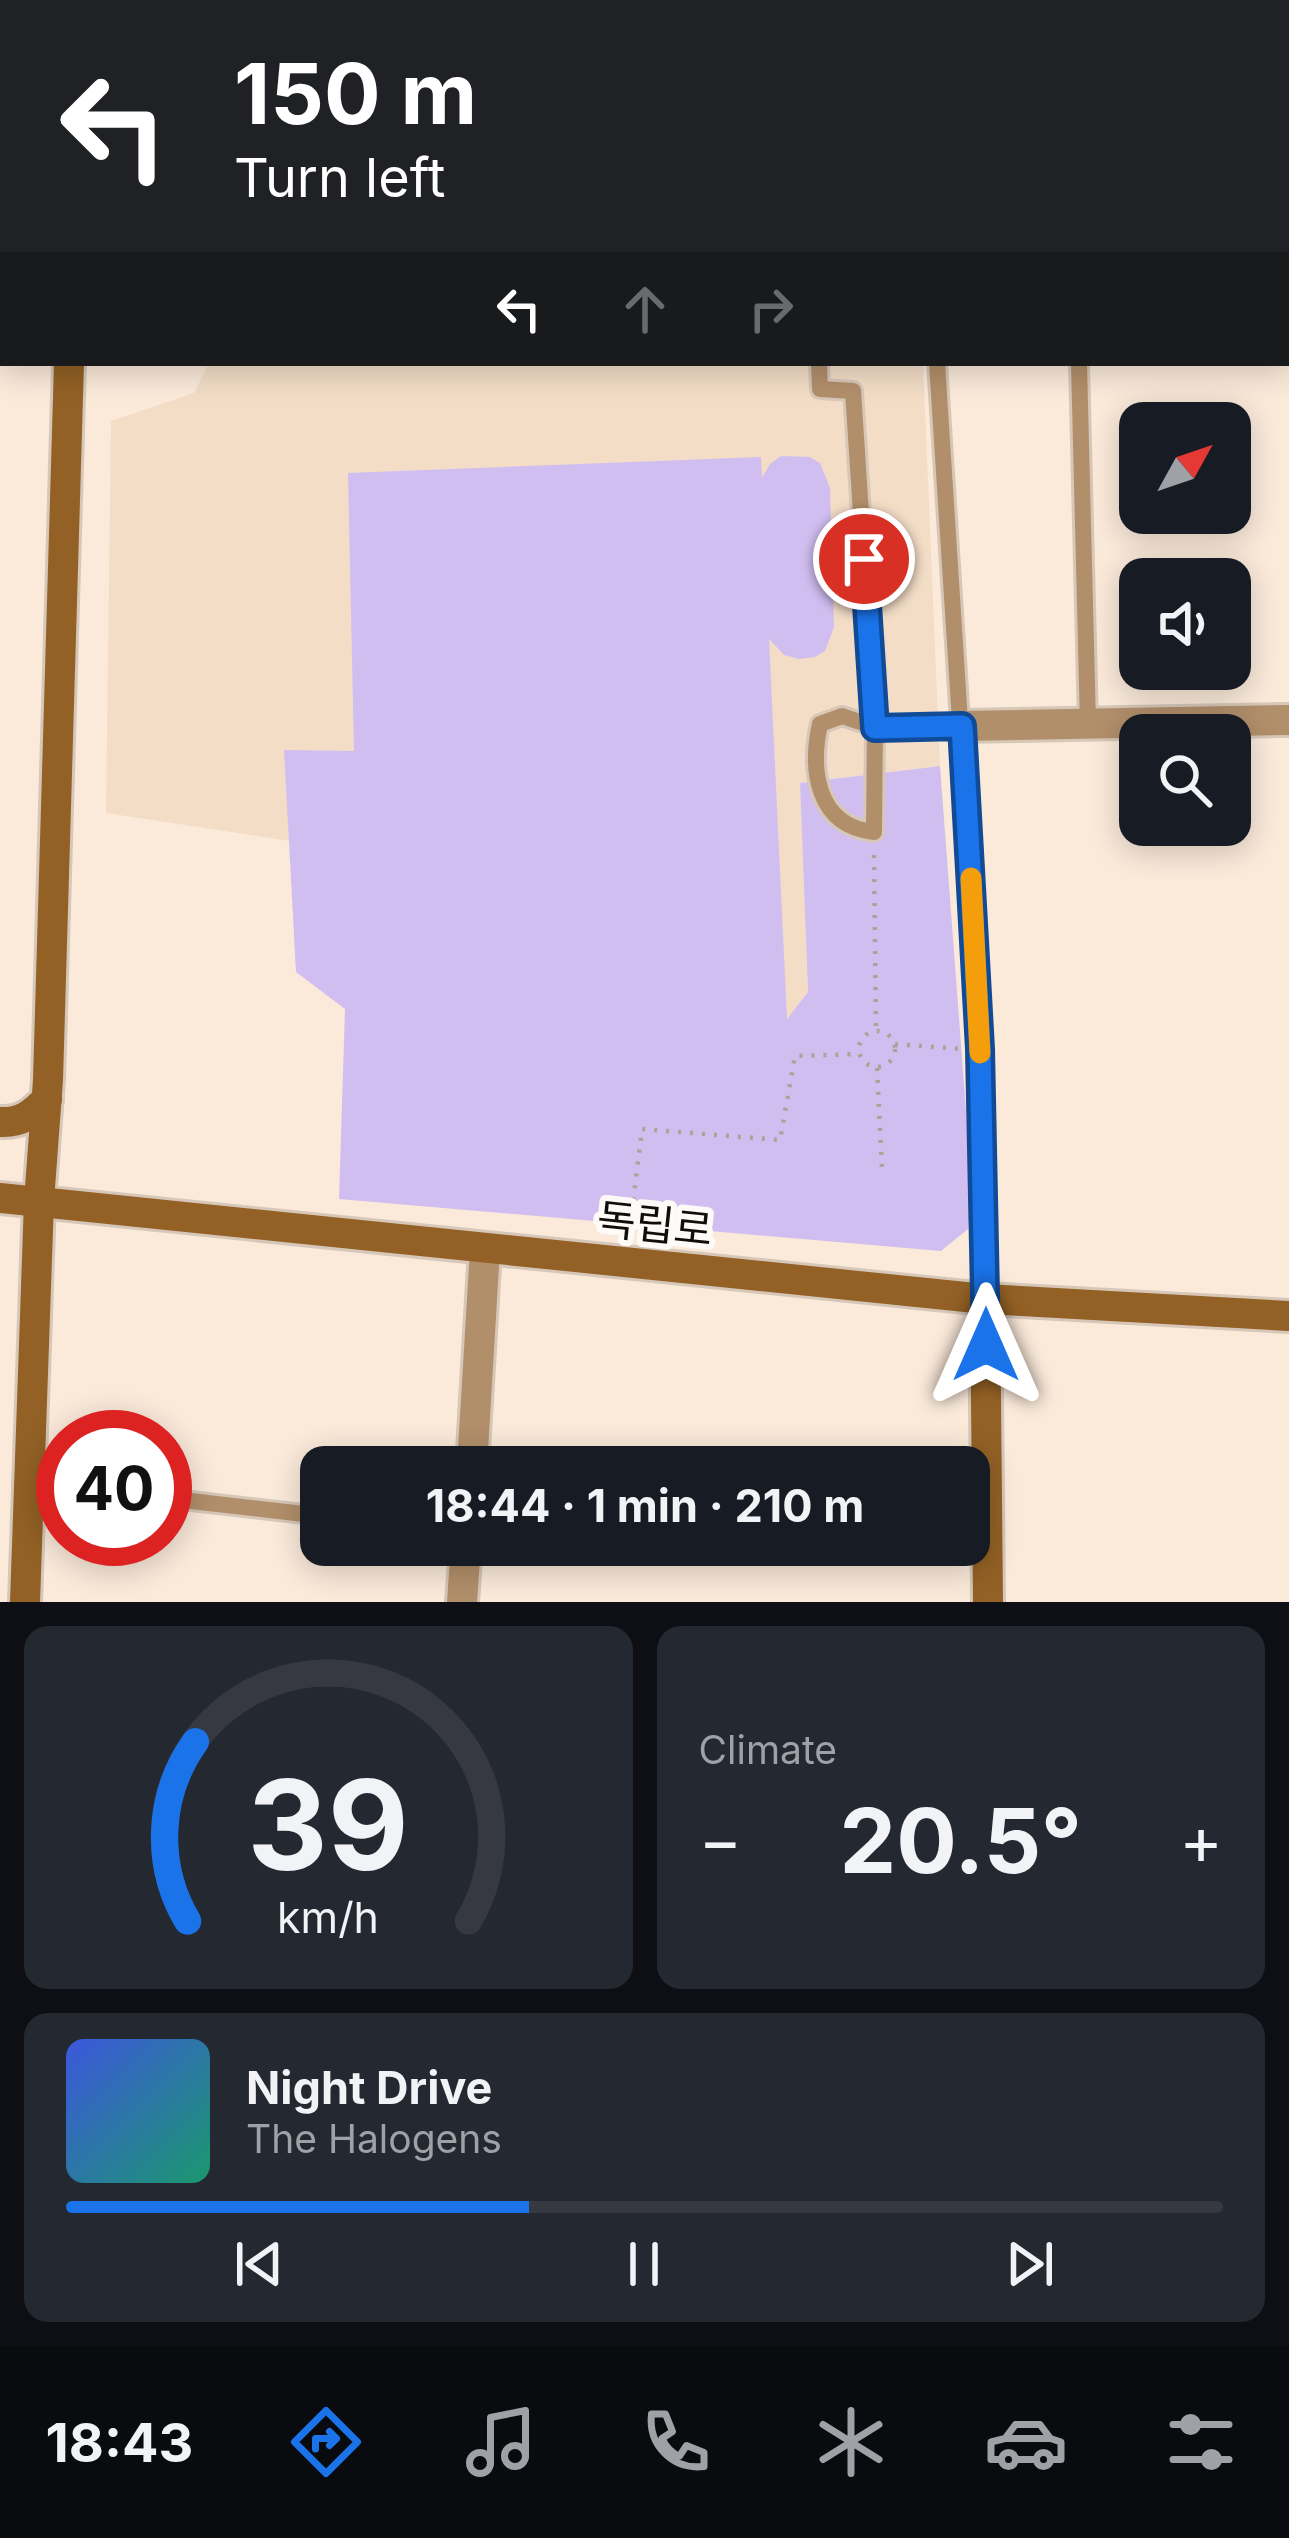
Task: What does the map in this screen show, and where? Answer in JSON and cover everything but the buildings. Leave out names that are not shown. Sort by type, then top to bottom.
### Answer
[{"type":"street","points":[[25,1602],[29,1482],[18,1199],[46,1099],[69,366]]},
{"type":"street","points":[[962,726],[1289,720]]},
{"type":"street","points":[[7,1122],[46,1099]]},
{"type":"street","name":"독립로","points":[[18,1199],[985,1299],[1289,1316]]},
{"type":"street","points":[[473,1446],[485,1249]]},
{"type":"street","points":[[981,1446],[985,1299]]},
{"type":"street","points":[[462,1602],[465,1566]]},
{"type":"street","points":[[983,1566],[988,1602]]},
{"type":"lane","points":[[819,366],[820,389],[853,391],[875,728],[874,832],[856,830],[831,810],[816,781],[813,758],[820,724],[842,716],[875,728],[962,726]]},
{"type":"lane","points":[[938,366],[980,1049],[985,1299]]},
{"type":"lane","points":[[1079,366],[1088,724]]},
{"type":"lane","points":[[29,1482],[36,1483]]},
{"type":"lane","points":[[192,1501],[300,1514]]},
{"type":"path","points":[[874,832],[876,1030]]},
{"type":"path","points":[[859,1054],[862,1038],[876,1030],[895,1044],[980,1049]]},
{"type":"path","points":[[859,1054],[869,1066],[877,1067],[891,1060],[895,1044]]},
{"type":"path","points":[[628,1264],[641,1129],[780,1140],[795,1056],[859,1054]]},
{"type":"path","points":[[877,1067],[882,1168]]},
{"type":"shaded area","points":[[208,366],[923,366],[940,766],[800,783],[808,992],[787,1021],[296,972],[290,841],[106,813],[111,421],[194,393]]},
{"type":"shaded area","points":[[781,456],[810,457],[820,463],[830,488],[834,627],[825,651],[815,657],[784,655],[769,639],[787,1019],[808,992],[800,783],[940,766],[972,1190],[968,1229],[941,1251],[339,1199],[345,1009],[296,972],[284,750],[354,751],[348,473],[761,457],[762,478]]},
{"type":"slow traffic","points":[[971,878],[980,1053]]},
{"type":"route","points":[[864,559],[875,728],[962,726],[980,1049],[986,1345]]}]
